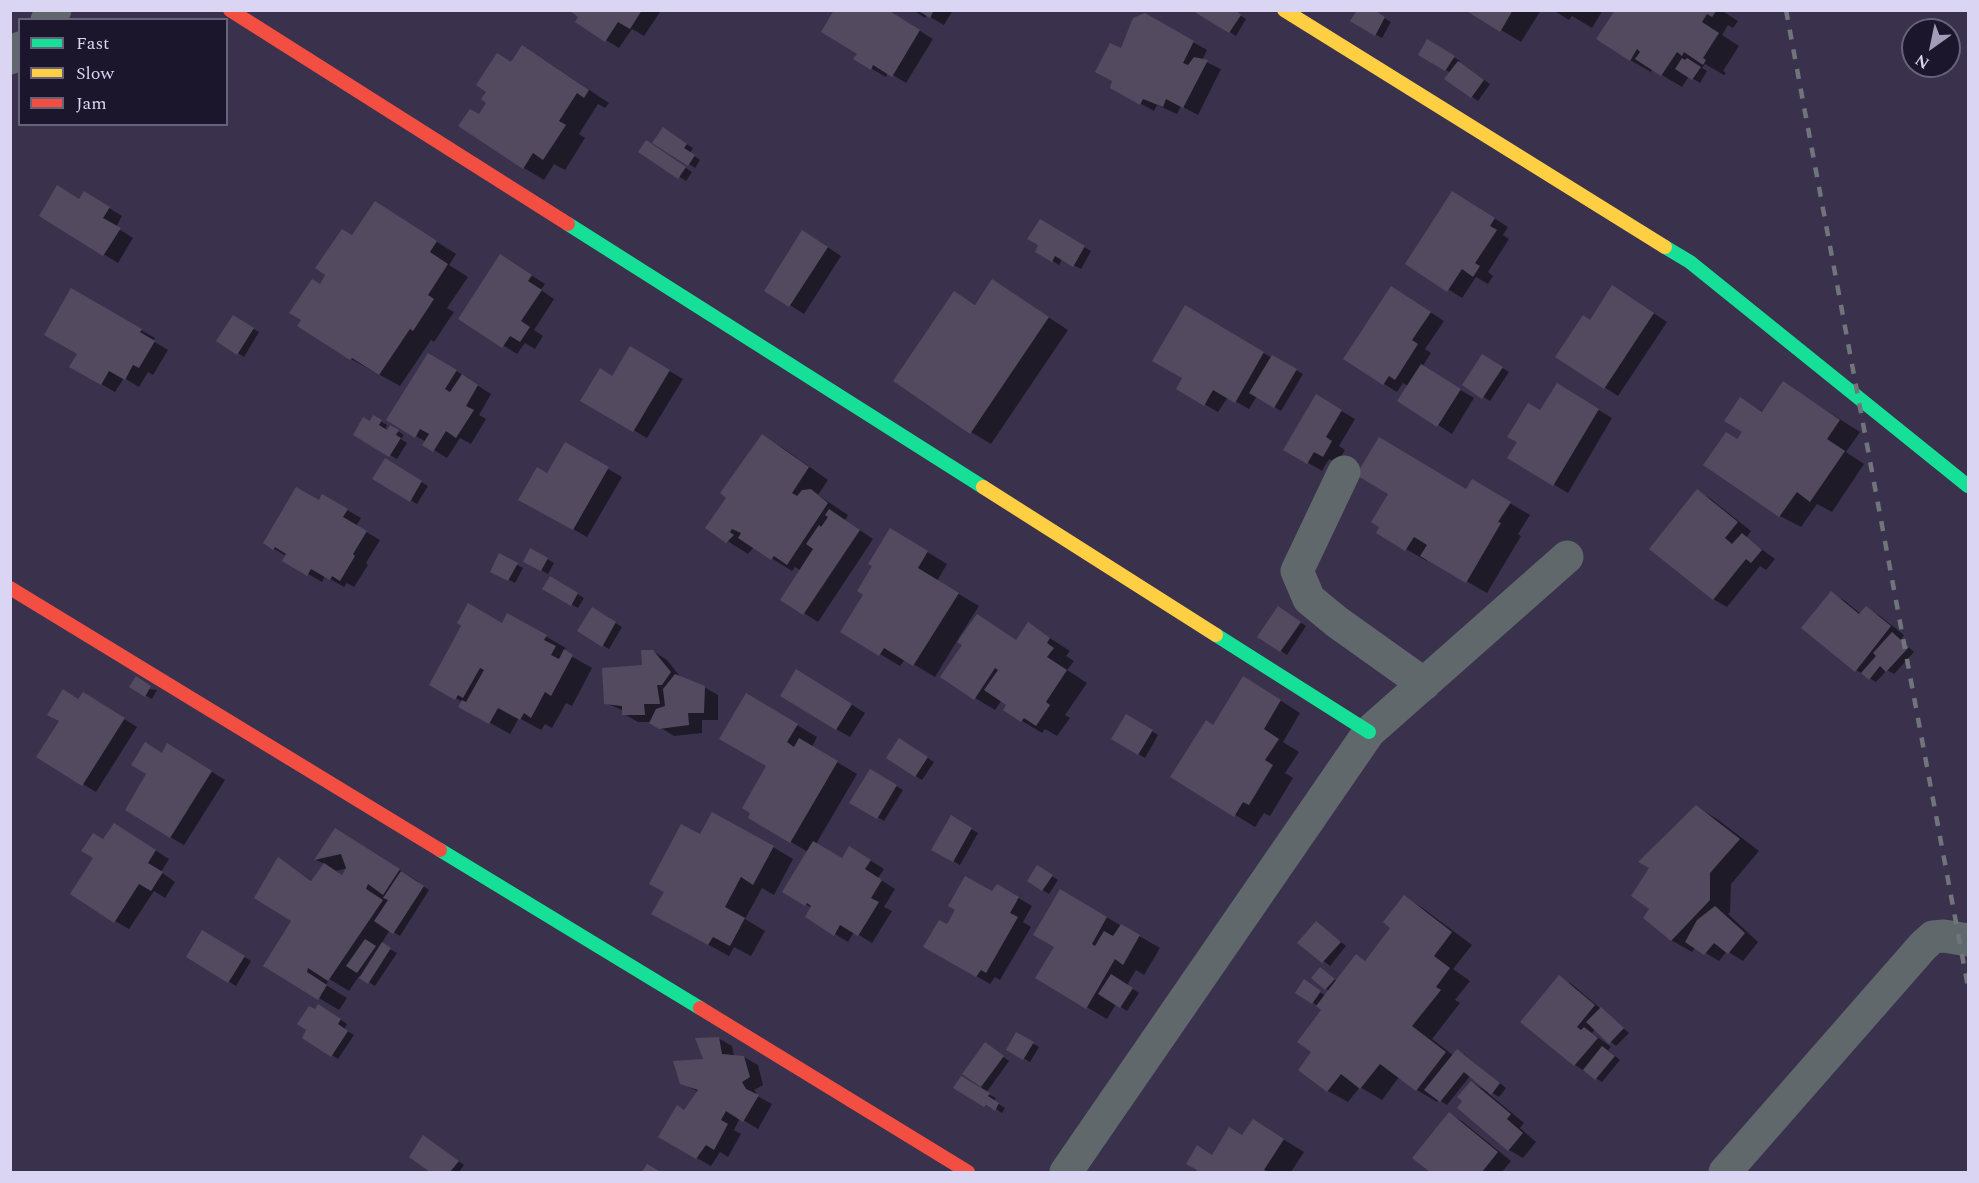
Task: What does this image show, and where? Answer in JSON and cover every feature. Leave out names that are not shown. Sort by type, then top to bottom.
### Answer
[{"type":"street","points":[[230,10],[1369,732]]},
{"type":"street","points":[[1284,10],[1690,262],[1968,486]]},
{"type":"street","points":[[1344,472],[1297,571],[1309,599],[1337,622],[1424,684]]},
{"type":"street","points":[[1066,1173],[1369,732],[1567,557]]},
{"type":"street","points":[[10,588],[935,1163],[968,1173]]},
{"type":"street","points":[[1725,1173],[1923,946],[1933,938],[1944,936],[1968,940]]},
{"type":"building","points":[[569,10],[642,10],[630,29],[618,22],[605,42],[575,22],[578,17]]},
{"type":"building","points":[[834,10],[888,10],[920,30],[892,77],[873,65],[871,70],[853,59],[857,54],[821,32]]},
{"type":"building","points":[[917,10],[934,10],[930,18]]},
{"type":"building","points":[[1197,10],[1235,10],[1241,15],[1229,33],[1196,13]]},
{"type":"building","points":[[1357,10],[1374,10],[1385,17],[1375,36],[1350,21]]},
{"type":"building","points":[[1465,10],[1513,10],[1500,32]]},
{"type":"building","points":[[1615,10],[1717,10],[1712,17],[1707,14],[1702,22],[1719,33],[1703,58],[1706,60],[1703,65],[1684,52],[1682,56],[1677,52],[1661,76],[1635,59],[1640,52],[1637,49],[1630,61],[1596,39]]},
{"type":"building","points":[[1145,13],[1194,41],[1183,63],[1188,65],[1194,57],[1208,60],[1183,108],[1166,99],[1163,107],[1143,99],[1140,105],[1110,88],[1112,81],[1095,72],[1110,43],[1121,48],[1133,18]]},
{"type":"building","points":[[1427,39],[1455,56],[1445,71],[1418,55]]},
{"type":"building","points":[[522,45],[589,90],[584,98],[577,93],[559,121],[566,125],[543,160],[533,153],[523,169],[458,126],[470,109],[479,114],[486,103],[481,99],[486,92],[476,85],[497,53],[511,62]]},
{"type":"building","points":[[1682,58],[1685,60],[1687,58],[1701,67],[1692,80],[1675,69]]},
{"type":"building","points":[[1458,61],[1484,80],[1471,98],[1444,79]]},
{"type":"building","points":[[663,127],[687,144],[684,148],[695,155],[688,166],[652,143]]},
{"type":"building","points":[[646,140],[686,167],[678,179],[638,152]]},
{"type":"building","points":[[57,185],[79,199],[84,191],[110,207],[103,218],[121,228],[103,256],[39,216]]},
{"type":"building","points":[[1452,191],[1495,218],[1490,226],[1497,230],[1475,263],[1480,266],[1473,277],[1462,269],[1447,292],[1405,264]]},
{"type":"building","points":[[375,201],[437,241],[430,252],[448,264],[428,295],[434,299],[413,331],[410,329],[379,375],[352,358],[350,360],[297,326],[301,320],[289,313],[312,279],[320,284],[325,275],[315,268],[342,229],[352,235]]},
{"type":"building","points":[[1040,219],[1085,246],[1073,267],[1055,256],[1052,262],[1035,252],[1038,245],[1027,239]]},
{"type":"building","points":[[802,230],[828,247],[789,307],[764,291]]},
{"type":"building","points":[[500,254],[532,275],[528,281],[542,290],[521,321],[530,327],[520,342],[510,336],[502,348],[458,319]]},
{"type":"building","points":[[992,279],[1049,317],[970,434],[893,381],[954,291],[975,305]]},
{"type":"building","points":[[1612,285],[1654,313],[1604,389],[1555,357],[1583,315],[1590,320]]},
{"type":"building","points":[[1391,286],[1431,312],[1412,340],[1418,344],[1395,380],[1389,376],[1383,385],[1343,359]]},
{"type":"building","points":[[71,288],[142,329],[140,332],[155,341],[139,368],[133,365],[125,380],[109,371],[101,385],[69,367],[77,354],[44,335]]},
{"type":"building","points":[[1185,305],[1264,352],[1235,403],[1213,390],[1204,406],[1176,389],[1182,378],[1152,361]]},
{"type":"building","points":[[233,315],[254,328],[237,355],[216,341]]},
{"type":"building","points":[[630,346],[670,370],[633,432],[580,401],[600,368],[612,376]]},
{"type":"building","points":[[428,353],[457,370],[445,389],[450,392],[462,374],[478,385],[466,406],[474,410],[456,438],[446,431],[433,452],[422,445],[429,434],[420,429],[415,438],[386,420]]},
{"type":"building","points":[[1482,354],[1503,367],[1482,399],[1462,385]]},
{"type":"building","points":[[1272,355],[1297,369],[1274,408],[1249,393]]},
{"type":"building","points":[[1421,364],[1461,389],[1437,427],[1397,401]]},
{"type":"building","points":[[1783,381],[1840,420],[1827,439],[1845,451],[1810,502],[1797,492],[1779,517],[1703,465],[1726,432],[1737,439],[1742,432],[1724,421],[1740,397],[1762,412]]},
{"type":"building","points":[[1557,383],[1599,409],[1553,486],[1507,458],[1517,442],[1507,437],[1528,403],[1540,410]]},
{"type":"building","points":[[1316,394],[1342,410],[1326,437],[1332,441],[1323,457],[1314,452],[1307,464],[1283,450]]},
{"type":"building","points":[[373,415],[382,420],[379,425],[387,430],[390,425],[399,430],[396,435],[401,438],[389,457],[353,435],[363,417],[370,421]]},
{"type":"building","points":[[762,434],[809,467],[792,493],[797,496],[802,490],[811,489],[828,503],[787,565],[774,556],[771,560],[738,538],[741,533],[732,529],[730,532],[734,535],[726,543],[705,528],[726,498],[720,493]]},
{"type":"building","points":[[1379,437],[1466,489],[1472,479],[1511,502],[1466,583],[1420,556],[1427,545],[1414,537],[1405,551],[1376,533],[1379,527],[1371,522],[1388,494],[1356,475]]},
{"type":"building","points":[[565,442],[609,467],[573,530],[518,500],[537,467],[547,473]]},
{"type":"building","points":[[385,458],[422,481],[410,502],[372,479]]},
{"type":"building","points":[[296,487],[319,500],[322,494],[348,509],[343,517],[367,531],[340,581],[332,576],[330,580],[311,569],[307,576],[282,561],[286,554],[275,547],[273,550],[263,543]]},
{"type":"building","points":[[1697,489],[1738,522],[1725,538],[1732,544],[1742,533],[1762,550],[1751,563],[1746,559],[1713,600],[1649,549]]},
{"type":"building","points":[[829,509],[860,530],[803,615],[780,600],[813,549],[806,544],[819,525],[821,527],[828,517],[825,515]]},
{"type":"building","points":[[890,528],[928,551],[918,568],[959,593],[913,666],[884,648],[879,656],[840,632],[863,595],[857,591],[872,566],[868,564]]},
{"type":"building","points":[[530,548],[548,558],[541,571],[523,562]]},
{"type":"building","points":[[499,553],[518,563],[508,581],[490,572]]},
{"type":"building","points":[[550,576],[578,593],[571,606],[542,589]]},
{"type":"building","points":[[1831,591],[1859,614],[1866,606],[1891,626],[1855,672],[1801,628]]},
{"type":"building","points":[[468,603],[502,623],[507,613],[547,635],[544,640],[556,646],[551,655],[559,659],[564,649],[573,655],[551,696],[545,692],[531,718],[524,713],[520,720],[498,708],[489,724],[458,707],[462,700],[466,702],[484,670],[480,668],[463,698],[458,695],[455,700],[429,685],[461,626],[457,623]]},
{"type":"building","points":[[1278,606],[1301,622],[1280,652],[1257,637]]},
{"type":"building","points":[[592,607],[616,622],[602,647],[577,631]]},
{"type":"building","points":[[977,614],[1016,640],[1028,622],[1050,638],[1047,643],[1054,648],[1047,657],[1067,670],[1046,702],[1050,705],[1036,726],[1024,718],[1021,722],[1003,710],[1006,705],[984,690],[998,670],[995,668],[974,700],[940,677],[962,645],[957,642]]},
{"type":"building","points":[[1892,632],[1909,647],[1886,672],[1880,666],[1869,680],[1861,673],[1876,656],[1873,653]]},
{"type":"building","points":[[641,650],[653,650],[671,672],[662,685],[657,685],[660,704],[644,704],[645,715],[622,715],[622,706],[604,704],[602,668],[642,665]]},
{"type":"building","points":[[796,669],[852,704],[836,730],[780,696]]},
{"type":"building","points":[[675,674],[705,686],[704,713],[688,713],[689,725],[659,729],[649,723],[656,709],[665,706],[663,689]]},
{"type":"building","points":[[136,676],[151,686],[145,697],[129,687]]},
{"type":"building","points":[[1243,676],[1281,700],[1264,729],[1279,739],[1265,760],[1273,765],[1249,805],[1243,802],[1234,817],[1170,777],[1206,720],[1213,725]]},
{"type":"building","points":[[63,689],[78,699],[83,692],[125,718],[82,786],[36,757],[59,721],[47,715]]},
{"type":"building","points":[[746,693],[798,724],[787,742],[794,747],[799,738],[838,761],[790,843],[748,818],[750,813],[742,808],[766,766],[719,739]]},
{"type":"building","points":[[1126,714],[1153,730],[1138,755],[1111,739]]},
{"type":"building","points":[[899,738],[928,757],[915,777],[886,758]]},
{"type":"building","points":[[145,742],[162,753],[167,743],[212,771],[170,838],[125,810],[146,774],[131,765]]},
{"type":"building","points":[[870,769],[897,785],[877,819],[849,803]]},
{"type":"building","points":[[1696,805],[1740,839],[1710,873],[1710,900],[1671,941],[1643,918],[1649,909],[1631,896],[1649,868],[1638,862]]},
{"type":"building","points":[[712,812],[774,846],[753,885],[741,877],[725,907],[745,918],[730,946],[713,937],[708,945],[651,914],[664,892],[649,884],[681,824],[700,834]]},
{"type":"building","points":[[951,815],[972,828],[953,862],[931,850]]},
{"type":"building","points":[[114,823],[156,850],[148,863],[163,872],[151,891],[139,884],[114,923],[70,894],[93,858],[81,851],[93,833],[103,839]]},
{"type":"building","points":[[335,828],[400,869],[383,895],[368,884],[366,889],[383,900],[328,981],[308,968],[307,972],[327,985],[318,1000],[263,966],[291,921],[254,898],[278,857],[311,881],[324,863],[342,875],[346,868],[341,854],[314,860]]},
{"type":"building","points":[[813,841],[842,858],[849,846],[871,860],[865,869],[882,880],[871,898],[879,902],[858,936],[840,925],[834,936],[805,917],[811,906],[807,903],[805,906],[782,892]]},
{"type":"building","points":[[1037,865],[1053,875],[1042,891],[1027,881]]},
{"type":"building","points":[[401,871],[424,886],[393,934],[374,921],[388,900],[383,898]]},
{"type":"building","points":[[965,876],[992,891],[997,884],[1019,897],[1010,913],[1018,917],[986,973],[981,970],[976,977],[923,947],[939,920],[947,924],[955,910],[948,906]]},
{"type":"building","points":[[1060,889],[1107,917],[1092,944],[1095,946],[1104,931],[1113,936],[1121,924],[1140,935],[1123,965],[1115,959],[1086,1009],[1035,978],[1054,947],[1033,935]]},
{"type":"building","points":[[1404,895],[1452,932],[1434,956],[1450,968],[1436,987],[1441,990],[1412,1026],[1446,1052],[1416,1091],[1380,1064],[1360,1089],[1341,1074],[1327,1092],[1298,1070],[1311,1052],[1297,1042],[1321,1010],[1316,1006],[1356,954],[1365,961],[1390,928],[1383,922]]},
{"type":"building","points":[[1715,906],[1745,933],[1728,954],[1714,943],[1704,955],[1685,942],[1697,920]]},
{"type":"building","points":[[1316,921],[1341,942],[1322,963],[1297,943]]},
{"type":"building","points":[[202,930],[245,956],[228,983],[186,957]]},
{"type":"building","points":[[365,939],[376,946],[357,973],[346,966]]},
{"type":"building","points":[[382,942],[391,948],[368,984],[359,978]]},
{"type":"building","points":[[1320,967],[1335,979],[1325,990],[1311,978]]},
{"type":"building","points":[[1111,974],[1133,988],[1120,1008],[1098,994]]},
{"type":"building","points":[[1559,975],[1595,1005],[1577,1027],[1581,1030],[1584,1027],[1598,1038],[1574,1066],[1520,1022]]},
{"type":"building","points":[[1304,979],[1321,991],[1312,1004],[1295,993]]},
{"type":"building","points":[[318,1004],[341,1019],[338,1024],[348,1031],[331,1057],[302,1038],[306,1030],[297,1024],[309,1006],[315,1009]]},
{"type":"building","points":[[1601,1007],[1624,1028],[1609,1044],[1586,1022]]},
{"type":"building","points":[[1016,1032],[1034,1042],[1023,1060],[1006,1050]]},
{"type":"building","points":[[719,1037],[722,1054],[744,1056],[750,1077],[742,1082],[746,1089],[759,1095],[743,1122],[726,1111],[721,1120],[728,1124],[714,1150],[706,1145],[696,1159],[658,1137],[677,1105],[684,1110],[698,1090],[680,1084],[673,1061],[703,1059],[695,1038]]},
{"type":"building","points":[[985,1042],[1004,1056],[981,1087],[962,1074]]},
{"type":"building","points":[[1602,1046],[1615,1056],[1595,1080],[1583,1070]]},
{"type":"building","points":[[1457,1049],[1500,1083],[1491,1095],[1464,1072],[1440,1102],[1424,1090]]},
{"type":"building","points":[[961,1076],[990,1093],[988,1096],[999,1103],[995,1111],[953,1088]]},
{"type":"building","points":[[1471,1081],[1511,1114],[1507,1119],[1523,1133],[1508,1151],[1457,1108],[1462,1101],[1457,1097]]},
{"type":"building","points":[[1449,1112],[1498,1152],[1482,1172],[1430,1172],[1412,1158]]},
{"type":"building","points":[[1253,1119],[1284,1139],[1264,1170],[1269,1172],[1196,1172],[1197,1170],[1186,1164],[1197,1145],[1212,1155],[1229,1127],[1242,1135]]},
{"type":"building","points":[[423,1135],[459,1161],[450,1172],[430,1172],[409,1157]]},
{"type":"building","points":[[647,1164],[661,1172],[642,1172]]},
{"type":"railway","points":[[1786,10],[1968,987]]},
{"type":"traffic: fast","points":[[568,224],[983,487]]},
{"type":"traffic: fast","points":[[1665,247],[1690,262],[1968,486]]},
{"type":"traffic: fast","points":[[1216,635],[1369,732]]},
{"type":"traffic: fast","points":[[440,850],[700,1008]]},
{"type":"traffic: slow","points":[[1284,10],[1665,247]]},
{"type":"traffic: slow","points":[[983,487],[1216,635]]},
{"type":"traffic: jam","points":[[230,10],[568,224]]},
{"type":"traffic: jam","points":[[10,588],[440,850]]},
{"type":"traffic: jam","points":[[700,1008],[968,1172]]}]
